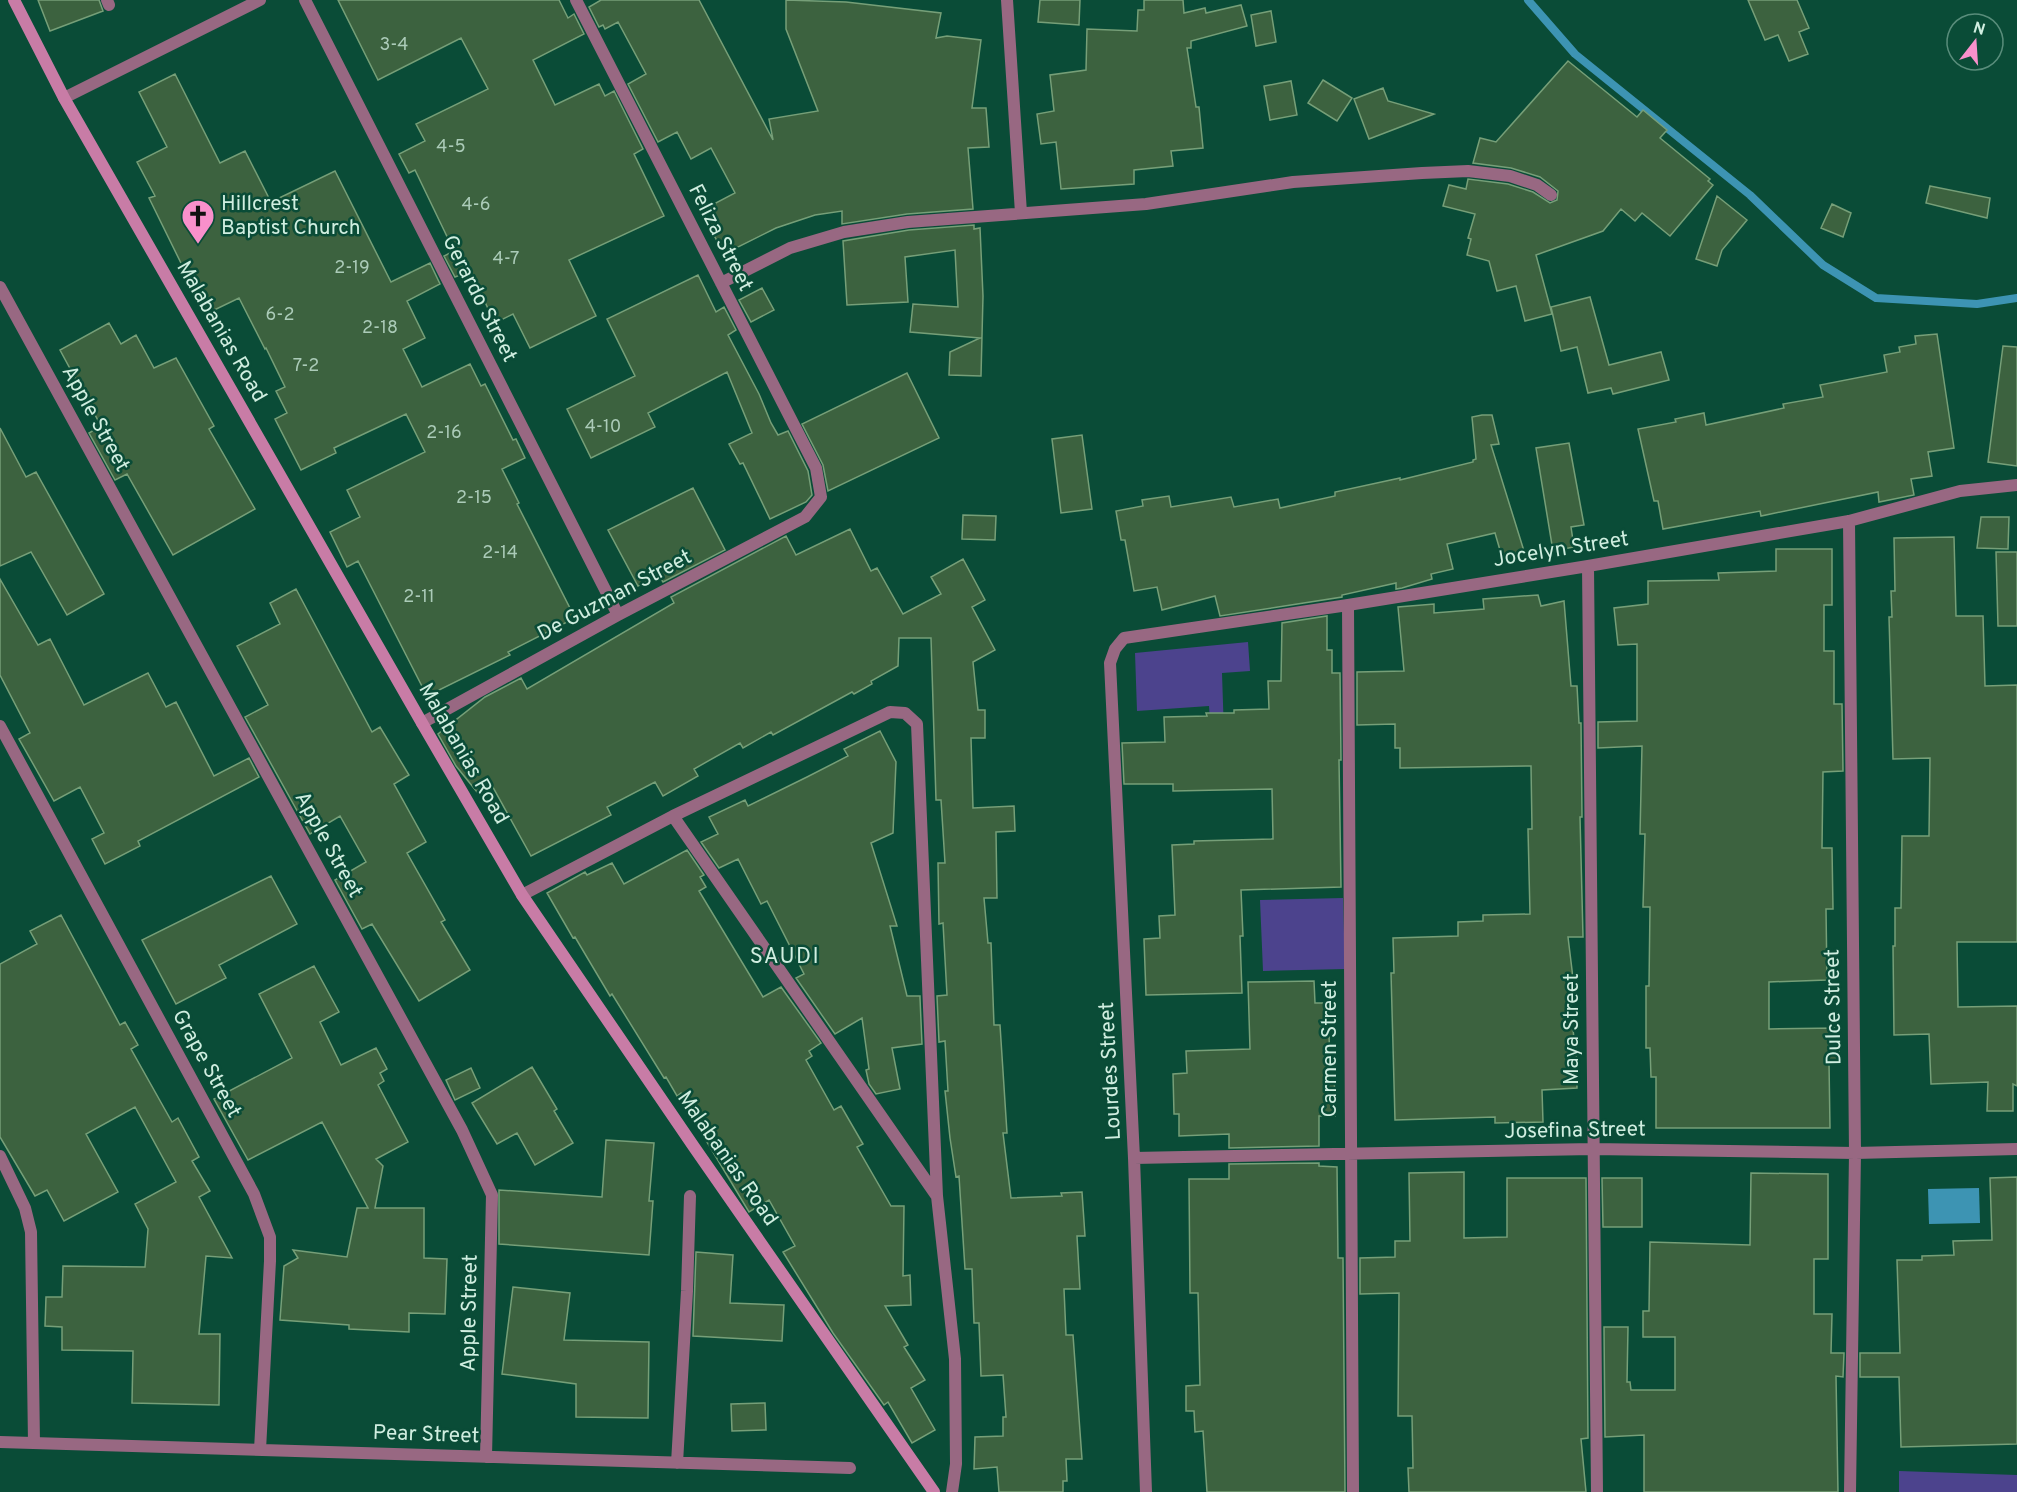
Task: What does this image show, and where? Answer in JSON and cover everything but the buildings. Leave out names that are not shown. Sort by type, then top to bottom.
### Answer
[{"type":"main road","name":"Malabanias Road","points":[[14,0],[64,98],[522,895],[934,1492]]},
{"type":"street","points":[[64,98],[260,0]]},
{"type":"street","name":"Gerardo Street","points":[[305,0],[618,615]]},
{"type":"street","name":"Feliza Street","points":[[576,0],[816,468],[821,496]]},
{"type":"street","points":[[1007,0],[1021,213]]},
{"type":"street","points":[[721,283],[790,248],[844,232],[908,222],[1146,204],[1293,182],[1468,171],[1510,176],[1537,185],[1551,195]]},
{"type":"street","name":"Apple Street","points":[[0,287],[462,1130],[492,1195],[486,1457]]},
{"type":"street","name":"Jocelyn Street","points":[[1115,650],[1124,638],[1348,605],[1849,521],[1960,491],[2017,484]]},
{"type":"street","name":"De Guzman Street","points":[[422,723],[618,615],[805,517],[821,496]]},
{"type":"street","name":"Dulce Street","points":[[1849,521],[1855,1153],[1850,1492]]},
{"type":"street","name":"Maya Street","points":[[1588,566],[1597,1492]]},
{"type":"street","name":"Carmen Street","points":[[1348,605],[1353,1492]]},
{"type":"street","name":"Lourdes Street","points":[[1115,650],[1110,663],[1134,1158],[1146,1492]]},
{"type":"street","points":[[522,895],[673,816],[890,712],[905,713],[917,724],[937,1196],[954,1359],[956,1464],[952,1492]]},
{"type":"street","name":"Grape Street","points":[[0,726],[254,1194],[270,1237],[260,1450]]},
{"type":"street","points":[[673,816],[937,1196]]},
{"type":"street","name":"Josefina Street","points":[[1134,1158],[1593,1149],[1855,1153],[2017,1149]]},
{"type":"street","points":[[0,1156],[25,1208],[31,1232],[34,1443]]},
{"type":"street","points":[[677,1463],[687,1302],[690,1196]]},
{"type":"street","name":"Pear Street","points":[[0,1442],[850,1468]]},
{"type":"shaded area","points":[[1248,642],[1250,671],[1222,673],[1224,734],[1211,735],[1209,706],[1137,711],[1135,653]]},
{"type":"shaded area","points":[[1343,898],[1345,969],[1263,971],[1260,900]]},
{"type":"shaded area","points":[[1899,1471],[2017,1475],[2017,1492],[1899,1492]]},
{"type":"water","points":[[1979,1188],[1980,1223],[1929,1224],[1928,1189]]},
{"type":"waterway","points":[[1528,0],[1575,54],[1750,195],[1823,265],[1876,298],[1977,304],[2017,298]]},
{"type":"place","name":"Hillcrest Baptist Church","points":[[198,245]]},
{"type":"district","name":"SAUDI","points":[[785,957]]}]
